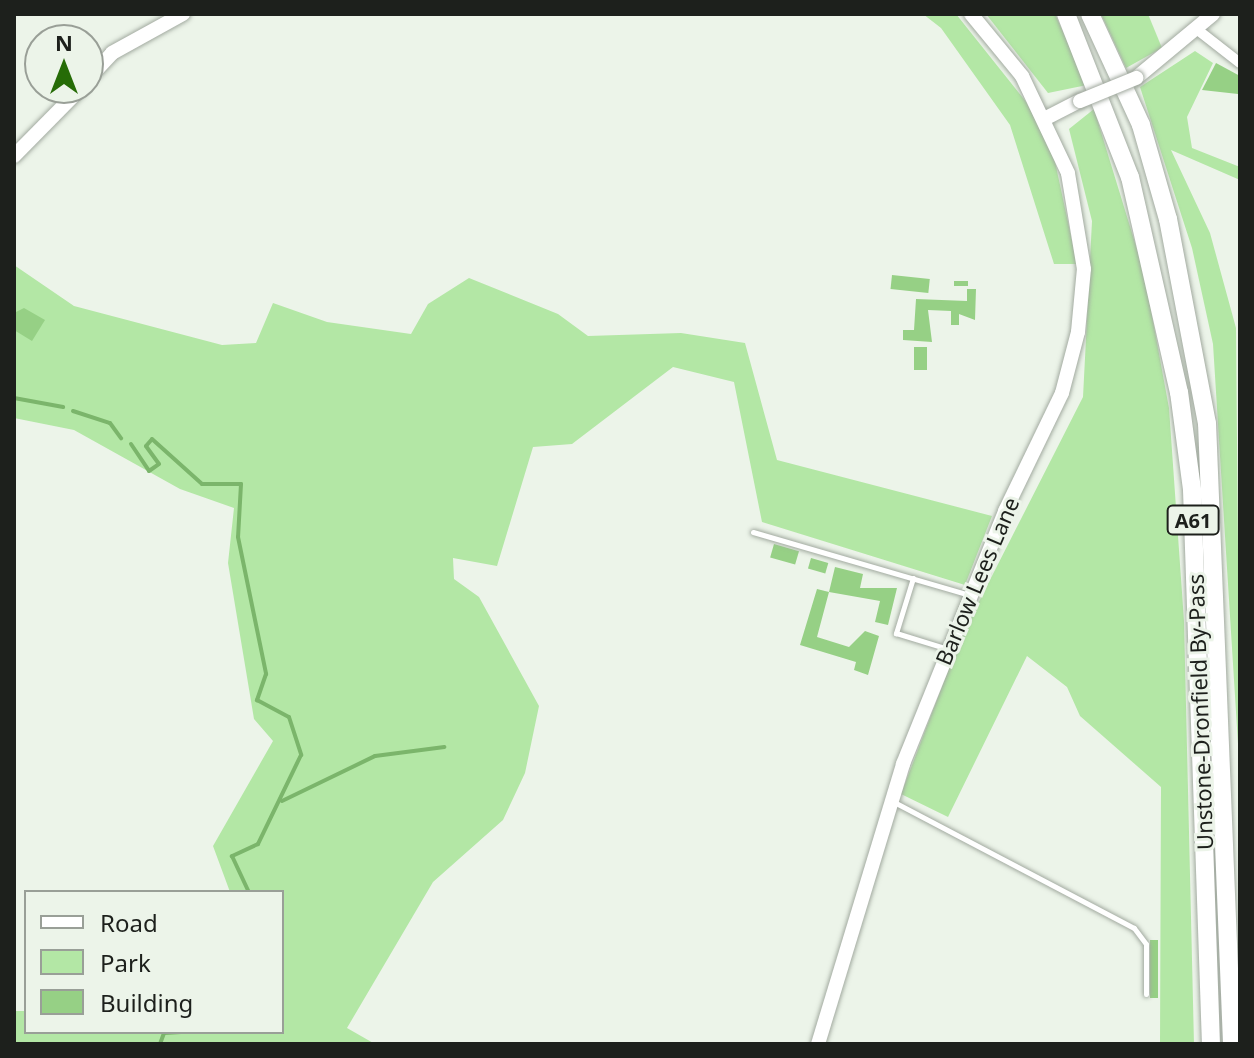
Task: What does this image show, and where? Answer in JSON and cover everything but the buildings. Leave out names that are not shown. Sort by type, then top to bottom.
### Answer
[{"type":"highway","name":"Unstone-Dronfield By-Pass","points":[[1066,14],[1130,177],[1179,392],[1192,490],[1211,1044]]},
{"type":"highway","name":"Unstone-Dronfield By-Pass","points":[[1090,14],[1141,125],[1168,219],[1207,423],[1232,1044]]},
{"type":"street","points":[[104,62],[112,53],[183,14]]},
{"type":"street","name":"Barlow Lees Lane","points":[[818,1044],[890,800],[971,595],[1062,393],[1078,332],[1084,269],[1076,206],[1046,118],[971,14]]},
{"type":"street","points":[[1046,118],[1136,78],[1199,31],[1213,14]]},
{"type":"street","points":[[1199,31],[1240,63]]},
{"type":"street","points":[[14,156],[65,104]]},
{"type":"lane","points":[[753,532],[971,595]]},
{"type":"lane","points":[[913,578],[896,633],[949,650]]},
{"type":"lane","points":[[890,800],[1134,928],[1146,944],[1146,994]]},
{"type":"green space","points":[[923,14],[956,14],[1027,103],[1054,157],[1077,264],[1054,264],[1010,125],[941,28]]},
{"type":"green space","points":[[986,14],[1055,14],[1087,85],[1048,93]]},
{"type":"green space","points":[[1101,14],[1148,14],[1162,48],[1126,68]]},
{"type":"green space","points":[[1195,51],[1213,63],[1187,117],[1192,148],[1240,167],[1240,180],[1171,150],[1210,233],[1236,328],[1240,776],[1213,344],[1192,248],[1140,87]]},
{"type":"green space","points":[[1094,109],[1144,272],[1169,408],[1184,621],[1194,1044],[1160,1044],[1161,787],[1080,716],[1067,687],[1027,656],[948,817],[901,794],[961,637],[1083,397],[1092,221],[1069,129]]},
{"type":"green space","points":[[14,265],[74,306],[222,345],[256,343],[273,303],[327,322],[411,334],[428,304],[469,278],[558,314],[588,336],[681,333],[745,343],[777,460],[992,516],[965,585],[762,522],[734,382],[673,367],[572,444],[533,447],[497,566],[453,558],[454,579],[479,597],[539,706],[525,773],[503,820],[433,882],[347,1028],[375,1044],[14,1044],[14,1011],[24,1011],[24,1034],[284,1034],[284,890],[229,890],[213,846],[273,741],[254,719],[228,563],[234,508],[180,489],[74,430],[14,418]]},
{"type":"waterway","points":[[14,398],[63,407]]},
{"type":"waterway","points":[[73,411],[110,423],[121,438]]},
{"type":"waterway","points":[[131,444],[149,471],[159,464],[146,446],[152,439],[202,484],[241,484],[238,537],[266,674],[257,700],[289,717],[301,755],[258,844],[232,856],[248,890]]},
{"type":"waterway","points":[[282,801],[375,756],[444,747]]},
{"type":"waterway","points":[[160,1044],[164,1034]]}]
